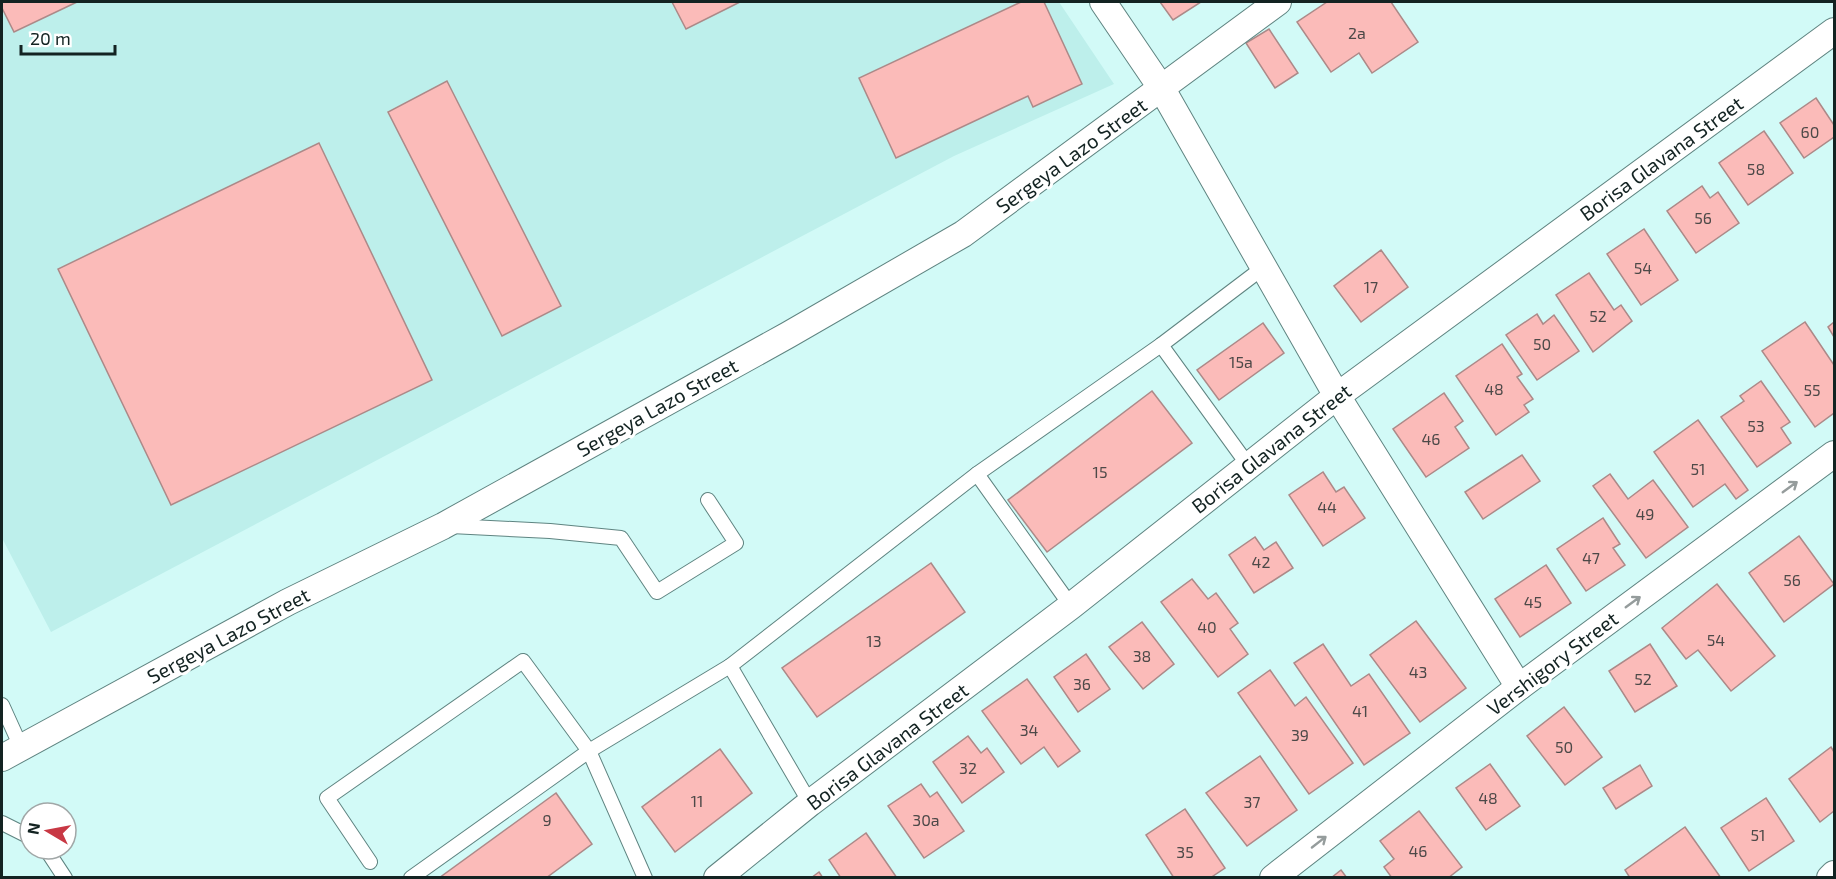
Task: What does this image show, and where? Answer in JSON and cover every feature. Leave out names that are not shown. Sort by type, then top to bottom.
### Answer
[{"type":"street","points":[[1103,2],[1162,89],[1337,396],[1519,687]]},
{"type":"street","name":"Sergeya Lazo Street","points":[[11,753],[288,602],[443,526],[963,234],[1278,2]]},
{"type":"street","name":"Borisa Glavana Street","points":[[717,878],[810,803],[1071,606],[1337,396],[1834,31]]},
{"type":"street","name":"Vershigory Street","points":[[1273,878],[1519,687],[1834,454]]},
{"type":"street","points":[[1830,878],[1834,874]]},
{"type":"lane","points":[[411,878],[589,751],[730,666],[977,474],[1161,345],[1264,267]]},
{"type":"lane","points":[[1161,345],[1248,465]]},
{"type":"lane","points":[[977,474],[1071,606]]},
{"type":"lane","points":[[443,526],[550,531],[621,538],[657,592],[736,543],[708,500]]},
{"type":"lane","points":[[370,862],[327,798],[523,661],[589,751],[645,878]]},
{"type":"lane","points":[[730,666],[810,803]]},
{"type":"lane","points":[[2,705],[11,753]]},
{"type":"lane","points":[[2,823],[18,831]]},
{"type":"lane","points":[[54,861],[65,878]]},
{"type":"shaded area","points":[[2,2],[1059,2],[1114,84],[954,156],[51,632],[2,538]]},
{"type":"building","points":[[2,2],[77,2],[14,32],[2,8]]},
{"type":"building","points":[[672,2],[740,2],[686,29]]},
{"type":"building","points":[[1021,2],[1044,2],[1082,84],[1033,107],[1028,96],[896,158],[859,78]]},
{"type":"building","points":[[1160,2],[1201,2],[1173,20]]},
{"type":"building","points":[[1327,2],[1391,2],[1418,42],[1372,73],[1359,53],[1331,72],[1297,22]]},
{"type":"building","points":[[1269,29],[1298,73],[1275,88],[1246,43]]},
{"type":"building","points":[[447,81],[561,306],[502,336],[388,112]]},
{"type":"building","points":[[1816,98],[1834,125],[1834,137],[1804,158],[1780,123]]},
{"type":"building","points":[[1764,131],[1793,173],[1748,205],[1719,163]]},
{"type":"building","points":[[319,143],[432,380],[171,505],[58,269]]},
{"type":"building","points":[[1702,186],[1710,198],[1718,192],[1739,223],[1696,253],[1667,211]]},
{"type":"building","points":[[1644,229],[1678,280],[1641,305],[1607,254]]},
{"type":"building","points":[[1381,250],[1408,287],[1361,322],[1334,286]]},
{"type":"building","points":[[1589,273],[1614,310],[1621,305],[1632,321],[1593,352],[1556,295]]},
{"type":"building","points":[[1537,314],[1543,324],[1554,315],[1579,351],[1537,380],[1506,335]]},
{"type":"building","points":[[1805,322],[1834,365],[1834,413],[1815,427],[1762,351]]},
{"type":"building","points":[[1834,322],[1834,337],[1828,327]]},
{"type":"building","points":[[1263,323],[1284,353],[1219,400],[1197,370]]},
{"type":"building","points":[[1502,344],[1522,374],[1517,377],[1533,399],[1524,405],[1529,412],[1496,435],[1456,376]]},
{"type":"building","points":[[1761,381],[1790,422],[1781,428],[1791,443],[1757,467],[1721,417],[1744,401],[1740,396]]},
{"type":"building","points":[[1152,391],[1192,443],[1047,552],[1008,500]]},
{"type":"building","points":[[1444,393],[1463,421],[1455,427],[1469,448],[1426,477],[1393,429]]},
{"type":"building","points":[[1698,420],[1748,490],[1736,499],[1725,484],[1693,507],[1654,452]]},
{"type":"building","points":[[1522,455],[1540,481],[1483,519],[1465,492]]},
{"type":"building","points":[[1323,472],[1336,492],[1344,487],[1365,518],[1323,546],[1289,495]]},
{"type":"building","points":[[1610,474],[1628,499],[1653,480],[1688,527],[1646,558],[1593,486]]},
{"type":"building","points":[[1603,518],[1620,544],[1613,548],[1625,565],[1586,591],[1557,549]]},
{"type":"building","points":[[1799,536],[1834,584],[1784,622],[1749,573]]},
{"type":"building","points":[[1255,537],[1264,550],[1276,542],[1293,568],[1254,593],[1229,555]]},
{"type":"building","points":[[931,563],[965,612],[817,717],[782,668]]},
{"type":"building","points":[[1546,565],[1571,603],[1520,637],[1495,599]]},
{"type":"building","points":[[1192,579],[1208,599],[1216,593],[1238,623],[1230,629],[1248,654],[1218,677],[1161,602]]},
{"type":"building","points":[[1717,584],[1775,656],[1731,691],[1698,650],[1686,659],[1662,628]]},
{"type":"building","points":[[1416,621],[1466,688],[1420,722],[1370,655]]},
{"type":"building","points":[[1142,622],[1174,664],[1143,689],[1109,647]]},
{"type":"building","points":[[1323,644],[1351,686],[1369,674],[1410,733],[1364,765],[1294,663]]},
{"type":"building","points":[[1650,644],[1677,686],[1635,712],[1609,671]]},
{"type":"building","points":[[1086,654],[1110,689],[1078,712],[1054,677]]},
{"type":"building","points":[[1270,670],[1295,706],[1306,697],[1353,763],[1309,794],[1238,693]]},
{"type":"building","points":[[1027,679],[1080,751],[1058,767],[1044,747],[1021,764],[982,711]]},
{"type":"building","points":[[1564,707],[1602,757],[1565,785],[1527,736]]},
{"type":"building","points":[[968,736],[981,753],[987,748],[1004,772],[962,803],[933,762]]},
{"type":"building","points":[[1831,747],[1834,752],[1834,811],[1820,822],[1789,779]]},
{"type":"building","points":[[720,749],[752,793],[675,852],[642,807]]},
{"type":"building","points":[[1260,756],[1297,810],[1247,846],[1206,793]]},
{"type":"building","points":[[1490,764],[1520,806],[1486,830],[1456,788]]},
{"type":"building","points":[[1640,765],[1652,786],[1616,809],[1603,788]]},
{"type":"building","points":[[921,784],[930,797],[937,792],[964,831],[924,858],[888,806]]},
{"type":"building","points":[[556,793],[592,844],[546,878],[439,878]]},
{"type":"building","points":[[1766,798],[1794,841],[1749,871],[1721,828]]},
{"type":"building","points":[[1185,809],[1225,868],[1210,878],[1174,878],[1146,835]]},
{"type":"building","points":[[1419,811],[1462,867],[1448,878],[1392,878],[1384,867],[1394,859],[1380,841]]},
{"type":"building","points":[[1685,827],[1721,878],[1630,878],[1625,870]]},
{"type":"building","points":[[866,833],[897,878],[841,878],[829,860]]},
{"type":"building","points":[[1341,870],[1347,878],[1331,878]]},
{"type":"building","points":[[819,872],[823,878],[811,878]]}]
